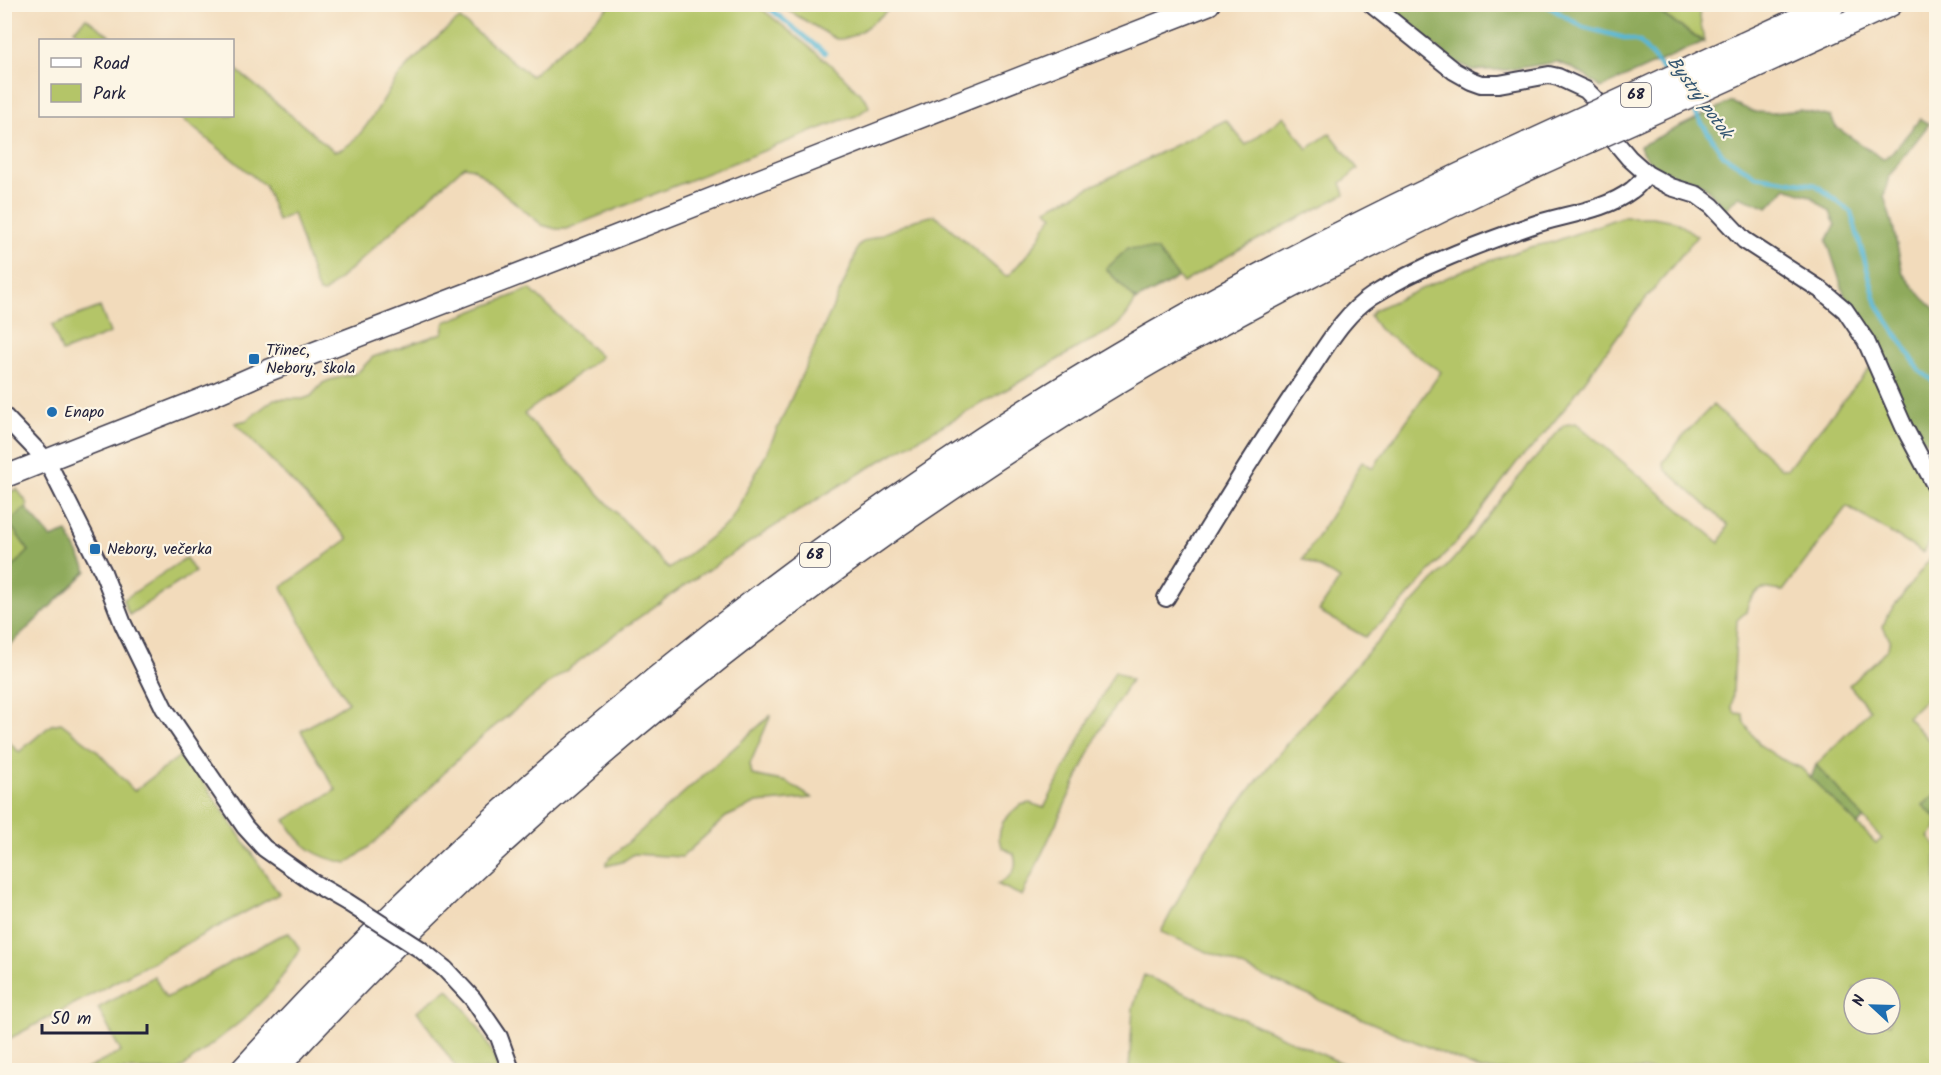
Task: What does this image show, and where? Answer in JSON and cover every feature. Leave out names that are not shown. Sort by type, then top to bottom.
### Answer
[{"type":"highway","name":"68","points":[[1748,56],[1833,4]]},
{"type":"highway","name":"68","points":[[274,1071],[369,969],[522,822],[659,705],[828,574],[933,500],[1041,429],[1150,362],[1533,154],[1748,56],[1890,4]]},
{"type":"highway","name":"68","points":[[243,1071],[354,953],[507,806],[636,695],[814,555],[988,436],[1140,342],[1310,249],[1438,186],[1533,154]]},
{"type":"main road","points":[[4,477],[267,371],[1209,4]]},
{"type":"street","points":[[1371,4],[1454,71],[1470,80],[1481,84],[1499,84],[1549,75],[1586,90],[1596,100],[1613,139],[1647,174],[1671,187],[1697,195],[1712,206],[1744,240],[1821,290],[1845,310],[1866,341],[1904,427],[1936,487]]},
{"type":"street","points":[[1166,598],[1293,395],[1343,322],[1357,307],[1395,284],[1458,253],[1533,225],[1615,200],[1633,190],[1647,174]]},
{"type":"street","points":[[4,417],[47,461],[103,572],[123,624],[164,708],[245,827],[264,848],[312,882],[420,949],[445,969],[473,999],[499,1037],[511,1071]]},
{"type":"green space","points":[[608,5],[757,5],[835,68],[867,101],[869,107],[856,116],[566,229],[542,225],[473,168],[464,166],[324,293],[319,292],[316,286],[293,213],[278,221],[265,186],[180,117],[234,117],[234,68],[334,151],[344,148],[353,141],[371,120],[399,76],[460,19],[531,76],[610,6]]},
{"type":"green space","points":[[779,5],[895,5],[859,32],[844,39],[836,39]]},
{"type":"green space","points":[[1385,5],[1648,5],[1703,42],[1601,88],[1586,76],[1557,62],[1507,70],[1472,70],[1454,61]]},
{"type":"green space","points":[[1648,5],[1698,5],[1704,42],[1703,41]]},
{"type":"green space","points":[[86,18],[114,39],[86,39],[74,30]]},
{"type":"green space","points":[[1730,102],[1755,112],[1800,110],[1831,117],[1836,127],[1883,159],[1892,153],[1920,119],[1929,124],[1889,176],[1884,196],[1903,274],[1936,310],[1936,445],[1918,437],[1847,303],[1827,241],[1835,225],[1830,212],[1810,196],[1786,188],[1768,207],[1739,196],[1724,210],[1702,185],[1661,169],[1642,152],[1640,146]]},
{"type":"green space","points":[[1284,116],[1307,149],[1330,133],[1358,169],[1341,183],[1345,194],[1240,249],[1183,283],[1157,251],[1106,269],[1136,300],[1119,324],[841,485],[738,550],[636,619],[538,692],[471,746],[385,833],[347,863],[326,858],[310,850],[291,830],[285,820],[336,790],[301,731],[348,702],[310,640],[282,587],[348,539],[235,423],[247,420],[274,399],[303,399],[311,396],[323,383],[357,373],[373,357],[443,333],[445,322],[530,289],[601,357],[524,414],[669,569],[730,522],[764,458],[861,243],[915,220],[935,215],[1008,276],[1039,238],[1053,216],[1046,209],[1226,120],[1246,145]]},
{"type":"green space","points":[[1621,217],[1652,217],[1675,221],[1697,236],[1635,312],[1565,408],[1535,445],[1517,462],[1464,533],[1396,610],[1365,637],[1319,611],[1340,579],[1303,559],[1347,490],[1362,461],[1373,468],[1441,372],[1379,329],[1370,316],[1374,310],[1466,269],[1530,247],[1553,242]]},
{"type":"green space","points":[[1128,248],[1157,250],[1178,277],[1136,300],[1106,269]]},
{"type":"green space","points":[[100,307],[110,333],[62,352],[52,325]]},
{"type":"green space","points":[[1870,368],[1936,501],[1934,528],[1923,553],[1847,506],[1783,591],[1763,589],[1754,595],[1746,612],[1737,620],[1732,708],[1735,713],[1743,714],[1744,723],[1760,745],[1781,759],[1801,768],[1876,843],[1882,839],[1816,765],[1870,710],[1849,685],[1888,648],[1890,639],[1883,627],[1887,616],[1936,550],[1936,689],[1907,717],[1936,748],[1936,794],[1923,805],[1936,818],[1936,829],[1929,837],[1936,846],[1936,1070],[1481,1070],[1161,932],[1198,861],[1272,762],[1338,685],[1459,553],[1513,484],[1564,425],[1576,423],[1720,543],[1728,525],[1665,469],[1663,463],[1682,437],[1713,405],[1781,468],[1787,469]]},
{"type":"green space","points":[[17,489],[28,504],[9,522],[29,551],[5,575],[5,494]]},
{"type":"green space","points":[[26,508],[51,538],[67,532],[87,571],[5,650],[5,575],[29,551],[8,522]]},
{"type":"green space","points":[[186,558],[195,572],[129,615],[123,600]]},
{"type":"green space","points":[[1115,671],[1131,680],[1099,732],[1022,896],[997,884],[1010,876],[1015,869],[1014,854],[1003,848],[999,839],[1003,822],[1020,805],[1030,803],[1044,808]]},
{"type":"green space","points":[[771,715],[750,764],[752,775],[787,782],[812,798],[757,803],[726,817],[682,857],[634,854],[622,862],[606,866],[606,862]]},
{"type":"green space","points":[[61,723],[96,750],[134,791],[184,753],[279,894],[5,1041],[4,971],[8,968],[4,958],[4,737],[19,752],[51,725]]},
{"type":"green space","points":[[1816,765],[1864,818],[1858,825],[1811,778]]},
{"type":"green space","points":[[1936,794],[1936,818],[1923,805]]},
{"type":"green space","points":[[289,933],[300,949],[273,990],[244,1019],[179,1070],[85,1070],[121,1052],[98,1008],[154,976],[166,998],[277,937]]},
{"type":"green space","points":[[1144,975],[1357,1070],[1129,1070],[1133,1007]]},
{"type":"green space","points":[[448,989],[478,1027],[490,1048],[498,1070],[458,1070],[417,1011]]},
{"type":"waterway","points":[[764,4],[825,53]]},
{"type":"waterway","name":"Bystrý potok","points":[[1544,4],[1583,27],[1640,42],[1665,72]]},
{"type":"waterway","name":"Bystrý potok","points":[[1688,102],[1723,155],[1756,176],[1816,185],[1851,212],[1877,304],[1920,371],[1936,383]]},
{"type":"place","name":"Třinec, Nebory, škola","points":[[254,359]]},
{"type":"place","name":"Enapo","points":[[52,412]]},
{"type":"place","name":"Nebory, večerka","points":[[95,549]]}]
